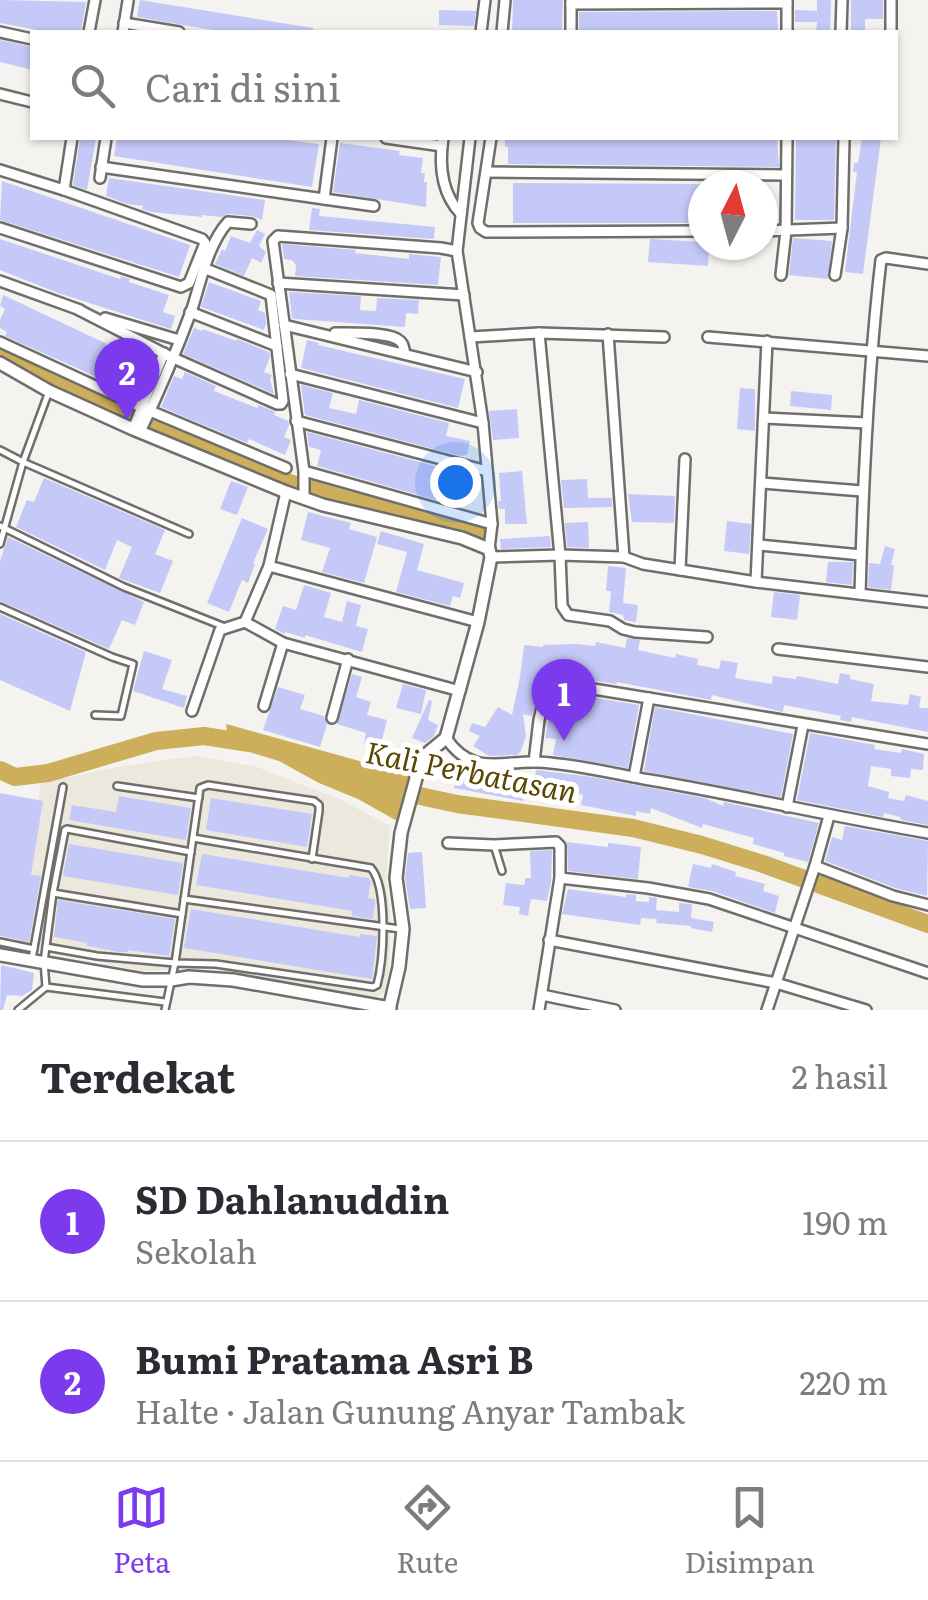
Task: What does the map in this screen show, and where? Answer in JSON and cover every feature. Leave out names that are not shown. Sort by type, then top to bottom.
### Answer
[{"type":"street","points":[[89,30],[95,0]]},
{"type":"street","points":[[482,30],[485,0]]},
{"type":"street","points":[[502,30],[505,0]]},
{"type":"street","points":[[841,30],[842,0]]},
{"type":"street","points":[[890,30],[891,0]]},
{"type":"street","points":[[128,1],[124,28],[151,30]]},
{"type":"street","points":[[571,30],[571,2],[787,2],[787,30]]},
{"type":"street","points":[[0,32],[30,39]]},
{"type":"street","points":[[0,94],[30,102]]},
{"type":"street","points":[[64,190],[72,140]]},
{"type":"street","points":[[106,140],[101,172],[374,206]]},
{"type":"street","points":[[324,199],[332,140]]},
{"type":"street","points":[[414,140],[442,142],[446,191],[461,214]]},
{"type":"street","points":[[0,955],[37,957],[143,980],[232,980],[391,1009],[403,929],[396,878],[401,833],[418,771],[429,752],[446,738],[478,622],[490,553],[492,524],[484,423],[458,251],[470,140]]},
{"type":"street","points":[[492,140],[478,223],[486,232],[688,231]]},
{"type":"street","points":[[781,275],[786,231],[787,140]]},
{"type":"street","points":[[835,274],[842,228],[844,141]]},
{"type":"street","points":[[0,170],[202,239],[204,243],[190,283],[180,287],[0,228]]},
{"type":"street","points":[[487,172],[786,175]]},
{"type":"street","points":[[142,420],[168,355],[179,340],[224,225],[251,224]]},
{"type":"street","points":[[778,231],[842,228]]},
{"type":"street","points":[[304,494],[273,242],[278,236],[458,251]]},
{"type":"street","points":[[860,594],[870,349],[881,260],[928,264]]},
{"type":"street","points":[[79,310],[277,404],[283,401],[271,295],[206,268]]},
{"type":"street","points":[[0,281],[179,340]]},
{"type":"street","points":[[278,283],[464,294]]},
{"type":"street","points":[[190,312],[277,346]]},
{"type":"street","points":[[284,324],[477,372]]},
{"type":"street","points":[[470,337],[539,333],[664,337]]},
{"type":"street","points":[[539,333],[562,606],[568,615],[610,620],[628,631],[707,637]]},
{"type":"street","points":[[608,334],[624,557]]},
{"type":"street","points":[[708,337],[928,356]]},
{"type":"street","points":[[756,582],[767,341]]},
{"type":"street","points":[[0,342],[142,420],[286,492],[462,538],[490,553],[624,557],[643,564],[756,582],[928,602]]},
{"type":"street","points":[[0,363],[49,391],[286,468]]},
{"type":"street","points":[[290,374],[484,423]]},
{"type":"street","points":[[764,418],[867,423]]},
{"type":"street","points":[[296,421],[487,471]]},
{"type":"street","points":[[680,570],[686,459]]},
{"type":"street","points":[[304,473],[492,524]]},
{"type":"street","points":[[762,483],[862,492]]},
{"type":"street","points":[[245,622],[268,566],[286,492]]},
{"type":"street","points":[[760,545],[861,556]]},
{"type":"street","points":[[268,566],[478,622]]},
{"type":"street","points":[[192,710],[220,630],[245,622],[282,644],[460,691]]},
{"type":"street","points":[[264,706],[282,644]]},
{"type":"street","points":[[778,649],[928,667]]},
{"type":"street","points":[[332,718],[348,659]]},
{"type":"street","points":[[534,762],[548,683],[928,744]]},
{"type":"street","points":[[634,777],[650,698]]},
{"type":"street","points":[[788,807],[803,725]]},
{"type":"street","points":[[446,738],[466,759],[480,763],[534,762],[634,777],[928,833]]},
{"type":"street","points":[[767,1010],[829,816]]},
{"type":"street","points":[[448,843],[556,842],[560,848],[560,878],[540,1010]]},
{"type":"street","points":[[814,869],[928,905]]},
{"type":"street","points":[[560,878],[709,898],[928,973]]},
{"type":"street","points":[[549,940],[776,983],[866,1010]]},
{"type":"street","points":[[542,995],[615,1010]]},
{"type":"lane","points":[[0,544],[23,462],[49,391]]},
{"type":"lane","points":[[0,450],[188,534]]},
{"type":"lane","points":[[3,527],[124,588],[225,627]]},
{"type":"lane","points":[[0,607],[132,664],[122,716],[96,715]]},
{"type":"lane","points":[[165,1010],[200,788],[208,785],[314,801],[319,812],[312,859]]},
{"type":"lane","points":[[116,786],[199,798]]},
{"type":"lane","points":[[46,986],[37,957],[64,787]]},
{"type":"lane","points":[[37,957],[46,947],[65,830],[192,852]]},
{"type":"lane","points":[[46,947],[97,956],[216,964],[372,987],[379,980],[384,927],[377,876],[371,868],[193,838]]},
{"type":"lane","points":[[494,845],[502,871]]},
{"type":"lane","points":[[53,893],[182,914]]},
{"type":"lane","points":[[184,899],[403,929]]},
{"type":"lane","points":[[0,942],[37,957]]},
{"type":"lane","points":[[18,1010],[46,986],[166,1002]]},
{"type":"shaded area","name":"Kali Perbatasan","points":[[226,724],[410,775],[397,821],[279,761],[229,746]]},
{"type":"shaded area","points":[[196,756],[257,767],[341,800],[390,826],[386,880],[391,922],[385,992],[377,997],[354,996],[209,969],[139,971],[18,943],[41,783]]},
{"type":"building","points":[[0,0],[86,2],[81,30],[37,30],[0,23]]},
{"type":"building","points":[[140,0],[313,30],[212,30],[137,17]]},
{"type":"building","points":[[513,0],[563,0],[562,30],[512,30]]},
{"type":"building","points":[[817,0],[831,0],[830,30],[816,30],[817,22],[795,22],[795,10],[817,11]]},
{"type":"building","points":[[851,0],[883,0],[883,19],[865,19],[865,30],[851,30]]},
{"type":"building","points":[[439,10],[476,11],[474,26],[439,25]]},
{"type":"building","points":[[777,11],[778,30],[579,30],[579,12]]},
{"type":"building","points":[[0,40],[30,47],[30,70],[0,62]]},
{"type":"building","points":[[80,140],[96,140],[87,190],[73,185]]},
{"type":"building","points":[[117,140],[286,140],[319,144],[312,187],[114,156]]},
{"type":"building","points":[[505,140],[777,140],[779,167],[508,164]]},
{"type":"building","points":[[796,140],[836,140],[834,220],[795,220]]},
{"type":"building","points":[[862,140],[881,140],[863,274],[845,272],[857,172],[853,172],[854,163],[858,163]]},
{"type":"building","points":[[340,143],[423,158],[426,207],[333,192]]},
{"type":"building","points":[[109,178],[265,200],[262,220],[229,214],[202,217],[151,212],[106,196]]},
{"type":"building","points":[[2,181],[190,245],[179,277],[0,220]]},
{"type":"building","points":[[513,183],[688,184],[688,223],[513,223]]},
{"type":"building","points":[[312,208],[320,209],[319,216],[435,227],[434,239],[309,230]]},
{"type":"building","points":[[257,230],[265,234],[259,246],[266,252],[261,263],[252,258],[244,276],[215,264],[231,236],[250,243]]},
{"type":"building","points":[[793,238],[832,241],[828,279],[789,275]]},
{"type":"building","points":[[0,239],[169,295],[163,312],[175,316],[171,329],[0,270]]},
{"type":"building","points":[[650,239],[688,241],[688,260],[708,260],[708,266],[648,262]]},
{"type":"building","points":[[282,244],[409,259],[409,254],[441,257],[438,285],[295,276],[296,265],[284,259]]},
{"type":"building","points":[[209,282],[261,301],[258,310],[265,313],[264,330],[201,307]]},
{"type":"building","points":[[289,292],[361,296],[360,310],[376,311],[377,298],[419,300],[418,314],[406,313],[405,327],[295,319]]},
{"type":"building","points":[[3,295],[106,346],[152,361],[139,393],[5,336],[7,332],[0,328],[5,309],[0,306]]},
{"type":"building","points":[[194,328],[269,352],[264,372],[272,375],[274,394],[183,354]]},
{"type":"building","points":[[307,340],[465,379],[458,408],[301,368]]},
{"type":"building","points":[[185,372],[216,386],[214,391],[257,408],[259,405],[288,421],[284,437],[291,440],[285,455],[161,407],[174,376],[182,379]]},
{"type":"building","points":[[301,385],[333,393],[329,408],[356,414],[359,400],[449,423],[446,436],[470,441],[467,455],[305,415]]},
{"type":"building","points":[[740,388],[755,389],[755,431],[737,429]]},
{"type":"building","points":[[791,391],[832,395],[831,410],[790,406]]},
{"type":"building","points":[[517,409],[519,438],[493,440],[489,411]]},
{"type":"building","points":[[307,432],[476,477],[469,505],[451,500],[450,504],[317,466],[321,450],[309,447]]},
{"type":"building","points":[[522,471],[527,524],[505,524],[505,509],[499,509],[498,501],[499,473]]},
{"type":"building","points":[[44,478],[165,530],[155,554],[173,561],[160,593],[119,578],[132,547],[117,540],[105,570],[16,527],[27,500],[34,502]]},
{"type":"building","points":[[587,479],[588,498],[612,498],[612,507],[564,508],[561,480]]},
{"type":"building","points":[[231,481],[248,487],[237,515],[220,509]]},
{"type":"building","points":[[628,494],[675,496],[674,523],[632,522]]},
{"type":"building","points":[[308,512],[351,523],[349,529],[377,537],[364,583],[322,572],[330,548],[301,540]]},
{"type":"building","points":[[242,518],[268,529],[248,583],[242,580],[229,612],[207,603]]},
{"type":"building","points":[[727,521],[751,524],[749,554],[724,551]]},
{"type":"building","points":[[588,522],[589,548],[567,547],[565,523]]},
{"type":"building","points":[[381,531],[424,544],[417,570],[464,583],[460,598],[453,596],[450,606],[396,592],[407,552],[377,544]]},
{"type":"building","points":[[550,536],[551,547],[501,549],[500,539]]},
{"type":"building","points":[[8,537],[144,602],[135,625],[122,620],[109,649],[0,601],[0,561]]},
{"type":"building","points":[[885,546],[895,549],[891,590],[868,587],[869,563],[880,564]]},
{"type":"building","points":[[828,562],[853,562],[852,585],[826,582]]},
{"type":"building","points":[[608,566],[626,568],[623,603],[638,605],[636,622],[609,612]]},
{"type":"building","points":[[304,585],[331,593],[324,617],[342,622],[347,601],[361,605],[356,626],[368,629],[362,652],[275,629],[283,606],[296,610]]},
{"type":"building","points":[[774,592],[800,595],[797,620],[771,617]]},
{"type":"building","points":[[0,614],[86,652],[70,711],[0,680]]},
{"type":"building","points":[[627,638],[640,640],[638,650],[698,659],[697,665],[719,669],[721,660],[738,663],[735,678],[772,684],[773,676],[797,676],[838,684],[840,673],[874,684],[871,701],[908,705],[910,694],[921,697],[919,708],[928,708],[928,732],[852,717],[851,722],[840,720],[841,716],[784,705],[783,712],[712,695],[711,700],[552,674],[540,682],[532,716],[523,714],[526,736],[517,755],[489,756],[473,746],[480,736],[469,731],[472,723],[485,727],[498,707],[512,715],[524,645],[595,646],[596,642],[625,648]]},
{"type":"building","points":[[144,651],[172,660],[162,689],[187,696],[184,708],[133,691]]},
{"type":"building","points":[[352,674],[362,677],[356,697],[371,702],[367,715],[387,720],[380,748],[364,744],[366,733],[337,724]]},
{"type":"building","points":[[403,684],[426,690],[421,714],[396,708]]},
{"type":"building","points":[[278,687],[305,695],[300,709],[324,716],[327,724],[320,747],[263,730]]},
{"type":"building","points":[[554,691],[639,705],[628,768],[553,755],[556,739],[545,738]]},
{"type":"building","points":[[429,700],[432,701],[428,720],[438,725],[434,736],[425,743],[412,738]]},
{"type":"building","points":[[655,707],[793,734],[781,797],[644,771]]},
{"type":"building","points":[[810,733],[875,745],[874,749],[924,754],[923,770],[911,769],[910,778],[891,776],[891,769],[871,766],[868,786],[889,792],[888,798],[904,801],[906,795],[928,801],[928,825],[884,813],[883,817],[797,800]]},
{"type":"building","points":[[442,765],[487,772],[486,777],[510,783],[511,778],[528,782],[523,801],[454,788],[456,779],[440,774]]},
{"type":"building","points":[[536,770],[705,798],[723,806],[724,802],[819,823],[808,862],[753,844],[754,838],[703,824],[702,828],[651,808],[650,814],[636,811],[636,816],[581,805],[583,795],[565,790],[563,799],[552,796],[554,789],[534,785]]},
{"type":"building","points":[[0,793],[43,801],[31,875],[41,876],[29,942],[0,936]]},
{"type":"building","points":[[119,796],[191,808],[186,840],[69,820],[72,805],[116,812]]},
{"type":"building","points":[[211,798],[312,814],[307,847],[206,830]]},
{"type":"building","points":[[845,826],[928,841],[927,896],[825,861],[832,837],[842,840]]},
{"type":"building","points":[[567,842],[641,847],[638,879],[568,871]]},
{"type":"building","points":[[69,844],[183,863],[178,895],[63,876]]},
{"type":"building","points":[[552,850],[547,901],[531,899],[528,916],[519,914],[520,907],[503,905],[506,883],[522,885],[525,878],[531,878],[530,851]]},
{"type":"building","points":[[422,852],[426,908],[410,909],[405,878],[408,853]]},
{"type":"building","points":[[202,854],[369,878],[368,898],[375,899],[373,919],[352,916],[352,911],[196,885]]},
{"type":"building","points":[[693,864],[711,868],[712,864],[736,872],[735,876],[765,884],[763,891],[779,896],[775,913],[712,891],[688,887]]},
{"type":"building","points":[[568,889],[636,895],[636,901],[657,898],[656,910],[679,912],[679,903],[692,904],[691,918],[714,922],[712,932],[656,923],[657,919],[641,918],[640,925],[562,914]]},
{"type":"building","points":[[58,900],[175,919],[169,956],[119,952],[54,937]]},
{"type":"building","points":[[191,909],[360,937],[377,936],[372,979],[184,948]]},
{"type":"building","points":[[1,965],[34,973],[32,990],[22,996],[7,995],[3,1010],[0,1010]]},
{"type":"waterway","points":[[0,356],[292,484],[486,532]]},
{"type":"waterway","name":"Kali Perbatasan","points":[[0,770],[15,777],[48,773],[156,741],[204,736],[249,743]]},
{"type":"waterway","name":"Kali Perbatasan","points":[[397,791],[457,804],[633,828],[702,845],[928,924]]},
{"type":"place","name":"Bumi Pratama Asri B","points":[[127,420]]},
{"type":"place","name":"SD Dahlanuddin","points":[[564,741]]}]
